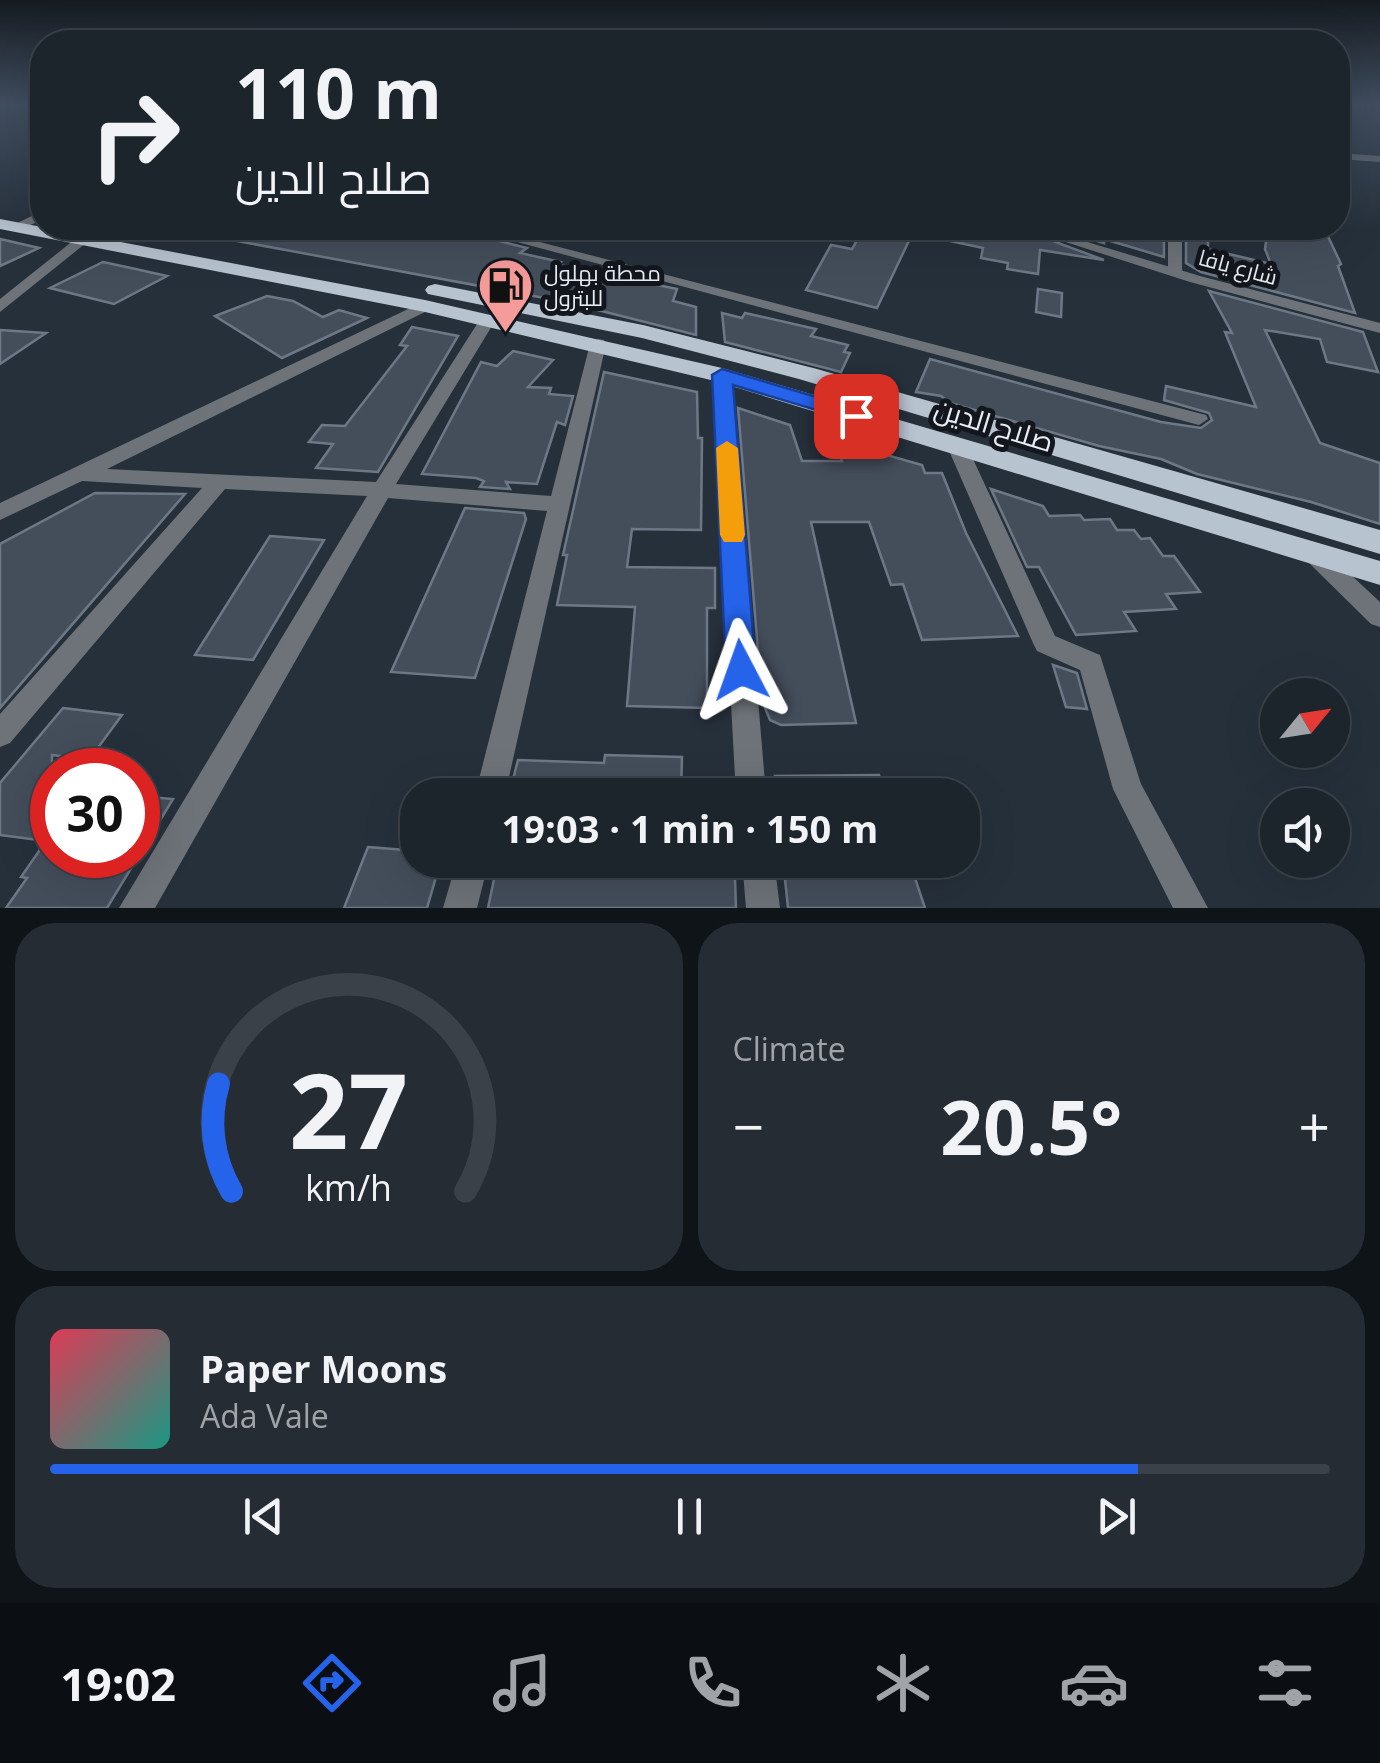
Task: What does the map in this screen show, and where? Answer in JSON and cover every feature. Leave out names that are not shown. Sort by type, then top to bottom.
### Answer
[{"type":"highway","name":"صلاح الدين","points":[[5,219],[30,216]]},
{"type":"highway","name":"صلاح الدين","points":[[5,219],[30,225]]},
{"type":"highway","name":"صلاح الدين","points":[[89,240],[425,306],[722,375],[1380,573]]},
{"type":"highway","name":"صلاح الدين","points":[[170,240],[643,332],[808,374],[1380,542]]},
{"type":"street","points":[[1350,157],[1380,159]]},
{"type":"street","points":[[0,306],[83,240]]},
{"type":"street","points":[[544,240],[1198,418]]},
{"type":"street","name":"شارع يافا","points":[[1068,240],[1380,328]]},
{"type":"street","points":[[1174,240],[1175,273]]},
{"type":"street","points":[[0,512],[425,306]]},
{"type":"street","points":[[136,908],[486,321]]},
{"type":"street","points":[[494,778],[598,344]]},
{"type":"street","points":[[722,375],[750,778]]},
{"type":"street","points":[[957,446],[1046,643],[1092,664],[1128,789],[1192,908]]},
{"type":"street","points":[[80,474],[558,504]]},
{"type":"street","points":[[0,734],[217,484]]},
{"type":"street","points":[[1314,553],[1380,617]]},
{"type":"street","points":[[460,908],[468,878]]},
{"type":"street","points":[[760,878],[763,908]]},
{"type":"building","points":[[0,239],[39,248],[0,266]]},
{"type":"building","points":[[232,240],[495,240],[527,248],[520,253],[561,262],[559,265],[677,289],[673,301],[696,307],[696,335],[566,302]]},
{"type":"building","points":[[857,240],[909,240],[877,308],[806,290],[831,245],[852,249]]},
{"type":"building","points":[[946,240],[1050,240],[1104,260],[1040,250],[1038,274],[1007,269],[1008,263],[981,258],[983,248]]},
{"type":"building","points":[[1107,240],[1164,240],[1164,257]]},
{"type":"building","points":[[1186,240],[1208,241],[1208,249],[1271,264],[1266,240],[1330,240],[1355,313],[1201,272],[1186,263]]},
{"type":"building","points":[[103,262],[167,276],[114,304],[50,288]]},
{"type":"building","points":[[1038,289],[1062,293],[1061,317],[1036,312]]},
{"type":"building","points":[[1209,291],[1363,332],[1378,372],[1327,362],[1320,339],[1265,330],[1320,443],[1380,463],[1380,524],[916,392],[930,359],[1161,422],[1201,428],[1212,420],[1209,413],[1164,400],[1166,386],[1256,407],[1225,332],[1232,333]]},
{"type":"building","points":[[267,296],[293,301],[323,317],[339,310],[367,318],[282,358],[215,316]]},
{"type":"building","points":[[722,313],[742,318],[745,313],[816,329],[811,336],[848,345],[844,352],[850,353],[841,372],[725,342]]},
{"type":"building","points":[[412,327],[458,336],[378,472],[316,468],[333,444],[309,442],[322,425],[345,426],[407,346],[400,345]]},
{"type":"building","points":[[0,330],[46,333],[0,364]]},
{"type":"building","points":[[513,351],[553,360],[528,387],[551,388],[549,394],[573,396],[565,425],[557,422],[537,484],[506,482],[510,489],[480,487],[484,481],[476,478],[422,474],[481,362],[497,366]]},
{"type":"building","points":[[604,372],[697,392],[698,438],[702,438],[701,530],[632,529],[627,567],[715,568],[715,608],[707,608],[707,708],[627,706],[635,607],[557,605],[567,555],[563,555]]},
{"type":"building","points":[[738,408],[790,425],[802,461],[842,461],[837,441],[860,441],[862,448],[922,465],[925,473],[942,473],[966,533],[1018,636],[922,640],[903,584],[891,585],[869,522],[811,522],[856,723],[781,725],[770,720],[758,651]]},
{"type":"building","points":[[991,489],[1043,506],[1049,516],[1110,519],[1117,530],[1134,530],[1141,539],[1150,538],[1163,556],[1174,556],[1200,592],[1166,594],[1176,609],[1124,612],[1136,631],[1076,635],[1039,567],[1027,567]]},
{"type":"building","points":[[95,493],[185,494],[0,708],[0,544]]},
{"type":"building","points":[[465,508],[524,513],[526,519],[475,678],[391,672]]},
{"type":"building","points":[[270,536],[324,540],[253,660],[195,655]]},
{"type":"building","points":[[1053,665],[1077,673],[1087,709],[1066,707]]},
{"type":"building","points":[[63,708],[122,715],[98,748],[30,748],[30,839],[0,835],[0,783]]},
{"type":"building","points":[[605,755],[682,757],[681,778],[513,778],[518,760],[604,763]]},
{"type":"building","points":[[879,775],[880,778],[775,778]]},
{"type":"building","points":[[160,798],[173,799],[160,820]]},
{"type":"building","points":[[368,847],[400,850],[400,878],[436,878],[427,908],[344,908]]},
{"type":"building","points":[[30,864],[30,878],[125,878],[107,908],[6,908],[27,878],[21,877]]},
{"type":"building","points":[[494,878],[735,878],[736,908],[488,908]]},
{"type":"building","points":[[785,878],[915,878],[925,908],[788,908]]},
{"type":"slow traffic","points":[[727,448],[733,535]]},
{"type":"place","name":"محطة بهلول للبترول","points":[[505,335]]},
{"type":"route","points":[[741,670],[722,375],[856,416]]}]
